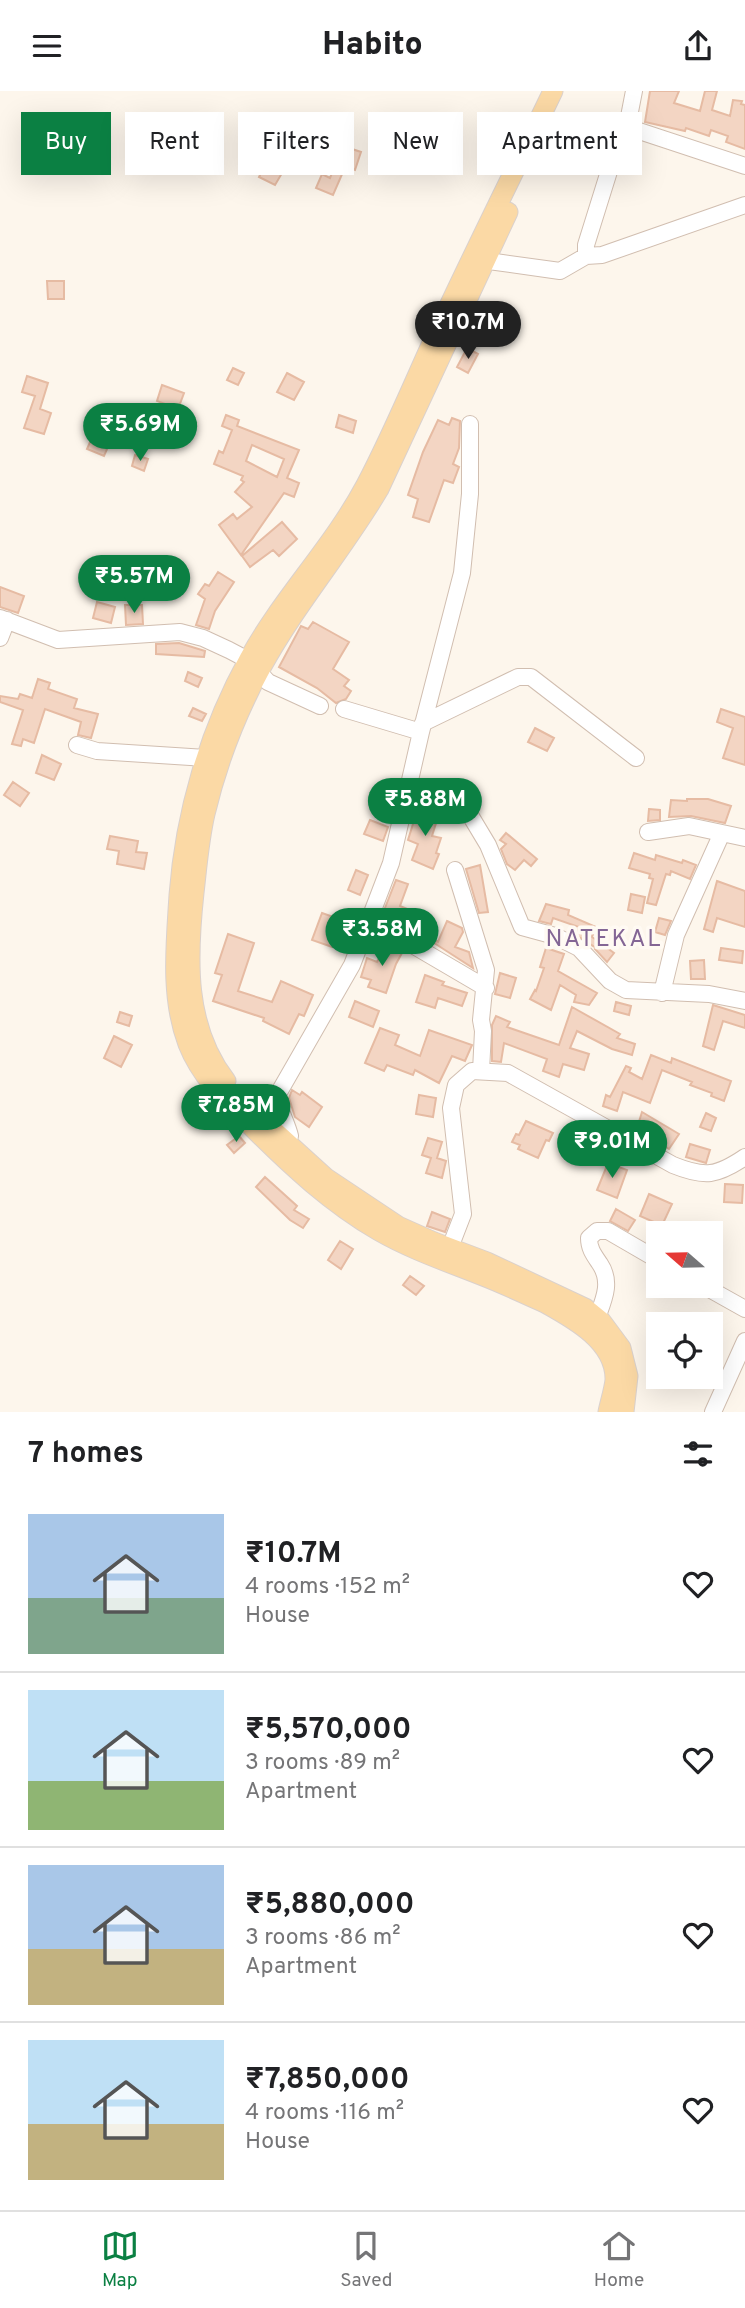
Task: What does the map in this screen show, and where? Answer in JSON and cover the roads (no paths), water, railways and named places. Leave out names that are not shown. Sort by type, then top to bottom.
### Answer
[{"type":"main road","points":[[553,91],[379,489],[286,628],[253,667],[221,718],[206,758],[186,835],[180,879],[176,987],[180,1016],[188,1043],[214,1087],[283,1148],[367,1207],[448,1254],[570,1317],[604,1346],[612,1362],[615,1379],[608,1412]]},
{"type":"main road","points":[[478,260],[566,91]]},
{"type":"main road","points":[[253,667],[205,813],[190,936],[191,1002],[205,1047],[219,1072],[283,1148]]},
{"type":"main road","points":[[448,1254],[487,1262],[585,1308],[597,1318],[621,1348],[628,1376],[624,1412]]},
{"type":"street","points":[[630,112],[635,91]]},
{"type":"street","points":[[642,132],[745,166]]},
{"type":"street","points":[[586,256],[586,245],[608,175]]},
{"type":"street","points":[[478,260],[560,271],[586,256],[602,255],[745,205]]},
{"type":"street","points":[[283,1148],[289,1129],[279,1105],[278,1094],[352,965],[391,863],[462,573],[470,494],[470,424]]},
{"type":"street","points":[[0,638],[4,619],[58,640],[180,632],[204,638],[253,667],[268,682],[320,706]]},
{"type":"street","points":[[344,709],[422,728],[518,677],[531,677],[636,758]]},
{"type":"street","points":[[77,745],[97,751],[206,758]]},
{"type":"street","points":[[408,796],[444,802],[470,815],[488,845],[522,927],[555,936],[579,948],[610,981],[626,990],[709,994],[745,1001]]},
{"type":"street","points":[[648,832],[689,826],[745,838]]},
{"type":"street","points":[[662,993],[676,935],[722,833]]},
{"type":"street","points":[[455,870],[486,970],[481,1020],[481,1071]]},
{"type":"street","points":[[370,920],[486,988]]},
{"type":"street","points":[[448,1254],[463,1214],[452,1108],[456,1085],[472,1070],[508,1073],[690,1172],[708,1174],[726,1170],[745,1157]]},
{"type":"street","points":[[597,1318],[607,1292],[605,1272],[589,1247],[589,1238],[597,1231],[608,1231],[646,1253]]},
{"type":"street","points":[[723,1296],[745,1309]]},
{"type":"street","points":[[713,1412],[745,1341]]},
{"type":"district","name":"NATEKAL","points":[[604,940]]}]
